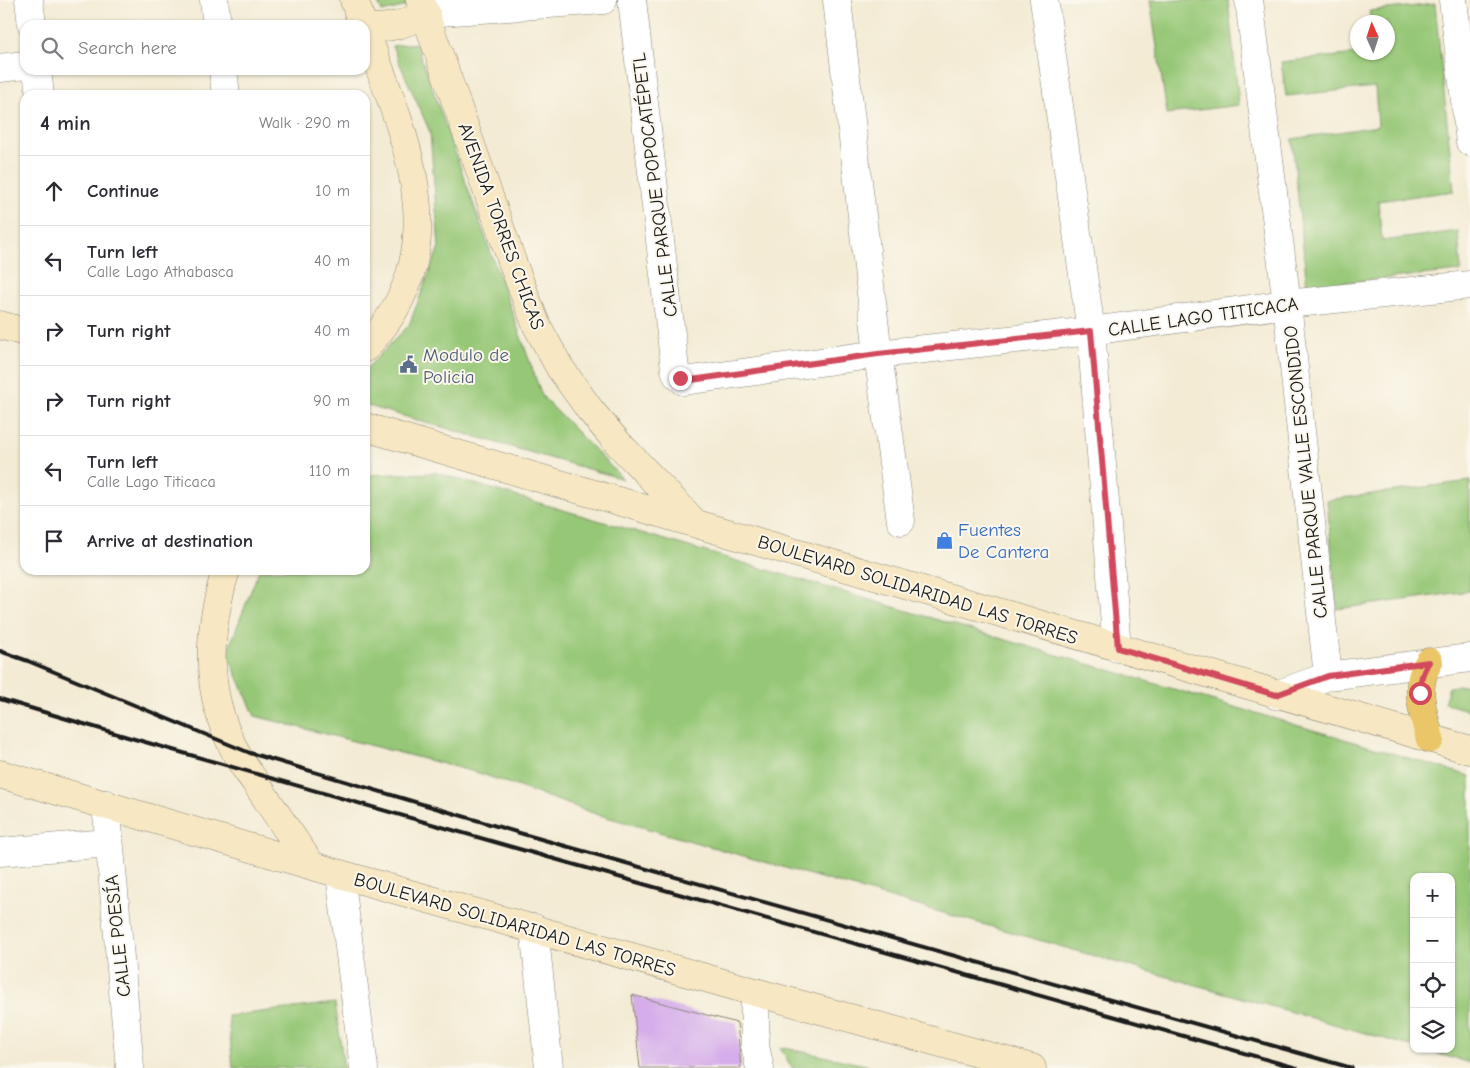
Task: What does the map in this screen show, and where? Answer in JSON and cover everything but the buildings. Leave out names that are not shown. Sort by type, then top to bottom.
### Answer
[{"type":"main road","points":[[354,0],[361,20]]},
{"type":"main road","points":[[370,27],[398,26],[423,7]]},
{"type":"main road","name":"AVENIDA TORRES CHICAS","points":[[423,7],[513,264],[541,333],[560,368],[590,410],[618,443],[695,523]]},
{"type":"main road","points":[[370,43],[401,128],[411,164],[418,207],[416,252],[406,287],[382,330],[370,343]]},
{"type":"main road","points":[[0,325],[20,331]]},
{"type":"main road","name":"BOULEVARD SOLIDARIDAD LAS TORRES","points":[[370,429],[1470,750]]},
{"type":"main road","points":[[224,575],[217,600],[211,639],[212,677],[219,712],[235,751],[311,865]]},
{"type":"main road","points":[[1429,662],[1420,682],[1422,704],[1430,739]]},
{"type":"main road","name":"BOULEVARD SOLIDARIDAD LAS TORRES","points":[[0,774],[340,874],[755,992],[1032,1068]]},
{"type":"street","points":[[29,0],[31,20]]},
{"type":"street","points":[[214,0],[216,20]]},
{"type":"street","points":[[423,7],[603,0]]},
{"type":"street","name":"CALLE PARQUE POPOCATÉPETL","points":[[632,0],[675,369]]},
{"type":"street","points":[[837,0],[878,354],[901,521]]},
{"type":"street","points":[[1044,0],[1091,331],[1118,648]]},
{"type":"street","name":"CALLE PARQUE VALLE ESCONDIDO","points":[[1249,0],[1287,304],[1328,676]]},
{"type":"street","points":[[1453,0],[1470,142]]},
{"type":"street","points":[[0,68],[20,66]]},
{"type":"street","points":[[38,75],[39,90]]},
{"type":"street","points":[[224,75],[225,90]]},
{"type":"street","name":"CALLE LAGO TITICACA","points":[[675,369],[684,381],[878,354],[1091,331],[1287,304],[1470,285]]},
{"type":"street","points":[[1276,695],[1328,676],[1470,658]]},
{"type":"street","name":"CALLE POESÍA","points":[[106,804],[130,1068]]},
{"type":"street","points":[[0,852],[108,842]]},
{"type":"street","points":[[340,874],[364,1068]]},
{"type":"street","points":[[534,928],[549,1068]]},
{"type":"street","points":[[755,992],[755,1046],[760,1068]]},
{"type":"green space","points":[[377,0],[405,0],[407,6],[382,12]]},
{"type":"green space","points":[[1150,0],[1228,0],[1239,105],[1167,114]]},
{"type":"green space","points":[[1435,4],[1454,191],[1378,201],[1382,241],[1458,231],[1461,271],[1307,286],[1292,139],[1378,126],[1375,87],[1286,96],[1281,62],[1350,55],[1350,60],[1395,60],[1395,15],[1370,15],[1369,11]]},
{"type":"green space","points":[[416,43],[542,396],[623,479],[370,406],[370,365],[409,325],[439,247],[430,132],[392,46]]},
{"type":"green space","points":[[437,473],[1470,776],[1470,1063],[1435,1053],[1455,1053],[1455,873],[1410,873],[1410,1046],[596,814],[479,773],[255,716],[227,653],[257,575],[370,575],[370,475]]},
{"type":"green space","points":[[1470,481],[1470,591],[1337,609],[1327,500]]},
{"type":"green space","points":[[1470,685],[1470,711],[1444,703],[1449,687]]},
{"type":"green space","points":[[335,1003],[344,1068],[233,1068],[228,1016]]},
{"type":"green space","points":[[780,1047],[880,1068],[792,1068]]},
{"type":"railway","points":[[0,651],[250,753],[523,834],[1352,1068]]},
{"type":"railway","points":[[0,699],[519,849],[1297,1068]]},
{"type":"place","name":"Modulo de Policia","points":[[409,365]]},
{"type":"place","name":"Fuentes De Cantera","points":[[944,540]]},
{"type":"route","points":[[680,378],[684,381],[878,354],[1091,331],[1118,648],[1276,695],[1328,676],[1429,662],[1420,682],[1420,693]]}]
